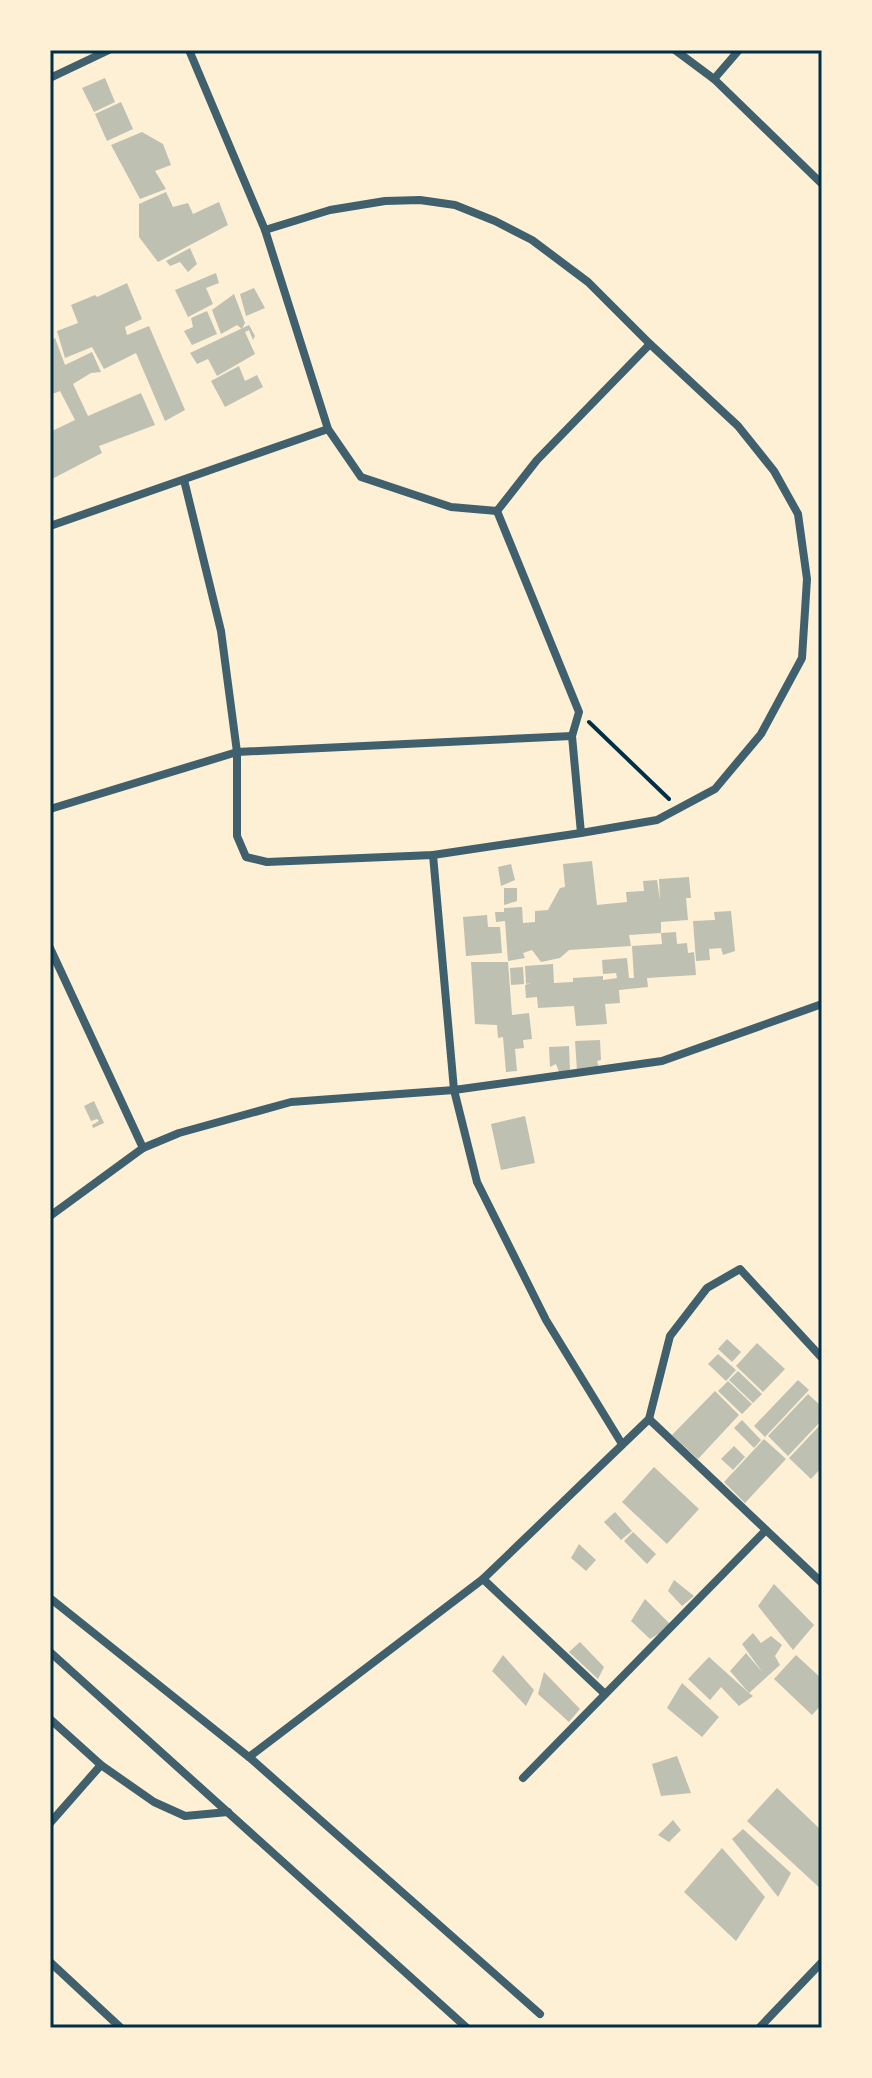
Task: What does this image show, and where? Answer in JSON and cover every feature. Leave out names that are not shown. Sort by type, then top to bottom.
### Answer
[{"type":"street","points":[[50,78],[109,50]]},
{"type":"street","points":[[189,50],[265,230],[328,429],[361,477],[451,507],[497,511]]},
{"type":"street","points":[[675,50],[714,79],[822,184]]},
{"type":"street","points":[[714,79],[739,50]]},
{"type":"street","points":[[184,480],[221,631],[237,752],[237,836],[246,857],[267,862],[433,855],[657,820],[715,789],[761,734],[802,658],[807,579],[798,514],[774,471],[738,426],[588,282],[532,240],[455,205],[420,200],[385,201],[330,210],[265,230]]},
{"type":"street","points":[[497,511],[537,460],[650,344]]},
{"type":"street","points":[[50,526],[328,429]]},
{"type":"street","points":[[497,511],[579,712],[572,736],[581,833]]},
{"type":"street","points":[[50,809],[237,752],[572,736]]},
{"type":"street","points":[[433,855],[454,1090],[477,1182],[546,1320],[622,1444]]},
{"type":"street","points":[[50,948],[143,1148]]},
{"type":"street","points":[[50,1216],[143,1148],[179,1133],[291,1102],[454,1090],[662,1061],[822,1004]]},
{"type":"street","points":[[249,1757],[483,1579],[649,1419],[670,1336],[707,1288],[740,1269],[822,1358]]},
{"type":"street","points":[[649,1419],[822,1583]]},
{"type":"street","points":[[523,1778],[766,1530]]},
{"type":"street","points":[[483,1579],[605,1694]]},
{"type":"street","points":[[50,1598],[249,1757],[540,2014]]},
{"type":"street","points":[[50,1652],[467,2028]]},
{"type":"street","points":[[50,1719],[101,1765],[154,1802],[185,1816],[228,1812]]},
{"type":"street","points":[[50,1823],[101,1765]]},
{"type":"street","points":[[50,1962],[121,2028]]},
{"type":"street","points":[[759,2028],[822,1962]]},
{"type":"path","points":[[579,712],[678,808]]},
{"type":"building","points":[[105,78],[115,102],[94,112],[82,88]]},
{"type":"building","points":[[121,102],[133,129],[107,141],[95,114]]},
{"type":"building","points":[[142,132],[163,144],[171,165],[155,171],[166,189],[140,199],[111,145]]},
{"type":"building","points":[[166,192],[173,207],[188,203],[193,214],[219,202],[228,225],[158,262],[139,237],[139,204]]},
{"type":"building","points":[[190,248],[197,264],[188,272],[180,262],[170,266],[166,261]]},
{"type":"building","points":[[216,273],[219,283],[206,288],[213,304],[188,317],[175,290]]},
{"type":"building","points":[[127,283],[142,319],[125,327],[127,335],[149,326],[185,410],[165,421],[136,353],[104,369],[92,347],[65,358],[57,331],[78,323],[71,305]]},
{"type":"building","points":[[254,288],[265,308],[246,316],[240,294]]},
{"type":"building","points":[[234,294],[245,323],[242,329],[237,325],[221,334],[212,310]]},
{"type":"building","points":[[207,311],[217,334],[192,345],[184,331],[193,327],[191,318]]},
{"type":"building","points":[[249,325],[255,336],[253,340],[249,330],[245,332],[255,354],[217,376],[208,359],[197,364],[190,353]]},
{"type":"building","points":[[55,338],[65,365],[92,352],[101,372],[91,373],[73,384],[88,416],[141,393],[155,425],[99,446],[102,453],[50,480],[50,432],[75,420],[60,391],[50,395],[50,340]]},
{"type":"building","points":[[239,366],[245,381],[257,375],[263,387],[225,407],[211,381]]},
{"type":"building","points":[[592,861],[597,905],[627,902],[626,892],[644,891],[643,881],[657,880],[660,900],[659,879],[689,877],[691,898],[686,898],[688,920],[661,922],[661,933],[629,935],[631,946],[569,950],[560,958],[541,962],[532,950],[523,953],[525,958],[508,961],[505,921],[496,922],[495,912],[522,907],[523,923],[535,922],[535,911],[548,910],[560,888],[565,887],[563,864]]},
{"type":"building","points":[[511,864],[515,880],[501,886],[498,867]]},
{"type":"building","points":[[504,888],[517,888],[517,901],[504,905]]},
{"type":"building","points":[[731,911],[735,951],[723,955],[721,948],[709,949],[710,960],[696,961],[693,921],[715,920],[714,912]]},
{"type":"building","points":[[487,915],[488,927],[500,927],[502,953],[466,956],[463,917]]},
{"type":"building","points":[[676,932],[677,944],[687,943],[688,953],[694,952],[696,975],[647,978],[648,987],[619,990],[620,1003],[605,1004],[607,1024],[576,1026],[574,1006],[538,1008],[537,997],[526,998],[525,985],[531,983],[526,984],[525,966],[553,964],[554,983],[603,976],[603,980],[617,978],[616,973],[603,974],[602,960],[627,958],[629,978],[634,978],[632,946],[662,944],[661,933]]},
{"type":"building","points":[[471,962],[508,962],[512,1015],[529,1013],[532,1039],[523,1040],[524,1048],[515,1049],[517,1071],[506,1072],[503,1037],[498,1038],[497,1025],[475,1024]]},
{"type":"building","points":[[523,967],[524,984],[511,985],[510,968]]},
{"type":"building","points":[[600,1040],[599,1067],[577,1071],[575,1041]]},
{"type":"building","points":[[569,1046],[570,1071],[560,1075],[556,1064],[550,1067],[549,1047]]},
{"type":"building","points":[[94,1101],[104,1123],[93,1128],[92,1125],[99,1121],[91,1121],[84,1106]]},
{"type":"building","points":[[525,1116],[535,1163],[501,1170],[491,1124]]},
{"type":"building","points":[[727,1339],[741,1352],[732,1362],[718,1349]]},
{"type":"building","points":[[757,1343],[785,1369],[763,1392],[736,1366]]},
{"type":"building","points":[[718,1354],[736,1370],[726,1381],[708,1364]]},
{"type":"building","points":[[738,1371],[762,1394],[753,1403],[729,1380]]},
{"type":"building","points":[[798,1380],[809,1390],[765,1437],[754,1426]]},
{"type":"building","points":[[728,1381],[752,1404],[742,1414],[718,1391]]},
{"type":"building","points":[[715,1391],[739,1415],[698,1459],[672,1435]]},
{"type":"building","points":[[808,1394],[822,1407],[822,1420],[788,1456],[768,1436]]},
{"type":"building","points":[[742,1420],[761,1440],[754,1448],[734,1428]]},
{"type":"building","points":[[822,1423],[822,1467],[811,1479],[789,1458]]},
{"type":"building","points":[[764,1439],[786,1459],[745,1503],[724,1482]]},
{"type":"building","points":[[734,1446],[745,1457],[733,1470],[721,1459]]},
{"type":"building","points":[[654,1467],[699,1509],[667,1544],[622,1502]]},
{"type":"building","points":[[615,1512],[632,1531],[621,1540],[604,1522]]},
{"type":"building","points":[[633,1532],[656,1554],[647,1564],[624,1541]]},
{"type":"building","points":[[579,1544],[596,1560],[586,1571],[571,1558]]},
{"type":"building","points":[[674,1580],[694,1596],[682,1606],[668,1591]]},
{"type":"building","points":[[774,1584],[814,1625],[793,1650],[758,1606]]},
{"type":"building","points":[[645,1599],[672,1626],[650,1639],[631,1621]]},
{"type":"building","points":[[753,1633],[761,1643],[771,1636],[782,1645],[775,1656],[780,1665],[749,1693],[730,1671],[746,1653],[763,1673],[742,1644]]},
{"type":"building","points":[[580,1642],[604,1667],[598,1679],[569,1652]]},
{"type":"building","points":[[503,1655],[534,1690],[526,1706],[492,1671]]},
{"type":"building","points":[[796,1655],[822,1679],[822,1704],[812,1715],[774,1679]]},
{"type":"building","points":[[709,1657],[753,1696],[739,1706],[721,1687],[710,1700],[688,1679]]},
{"type":"building","points":[[544,1672],[580,1709],[569,1722],[538,1694]]},
{"type":"building","points":[[682,1683],[719,1717],[702,1737],[667,1708]]},
{"type":"building","points":[[677,1756],[691,1793],[661,1796],[652,1764]]},
{"type":"building","points":[[777,1788],[822,1831],[822,1890],[747,1821]]},
{"type":"building","points":[[673,1820],[681,1830],[669,1842],[658,1835]]},
{"type":"building","points":[[743,1829],[791,1873],[778,1897],[732,1839]]},
{"type":"building","points":[[722,1848],[765,1897],[736,1941],[684,1892]]}]
